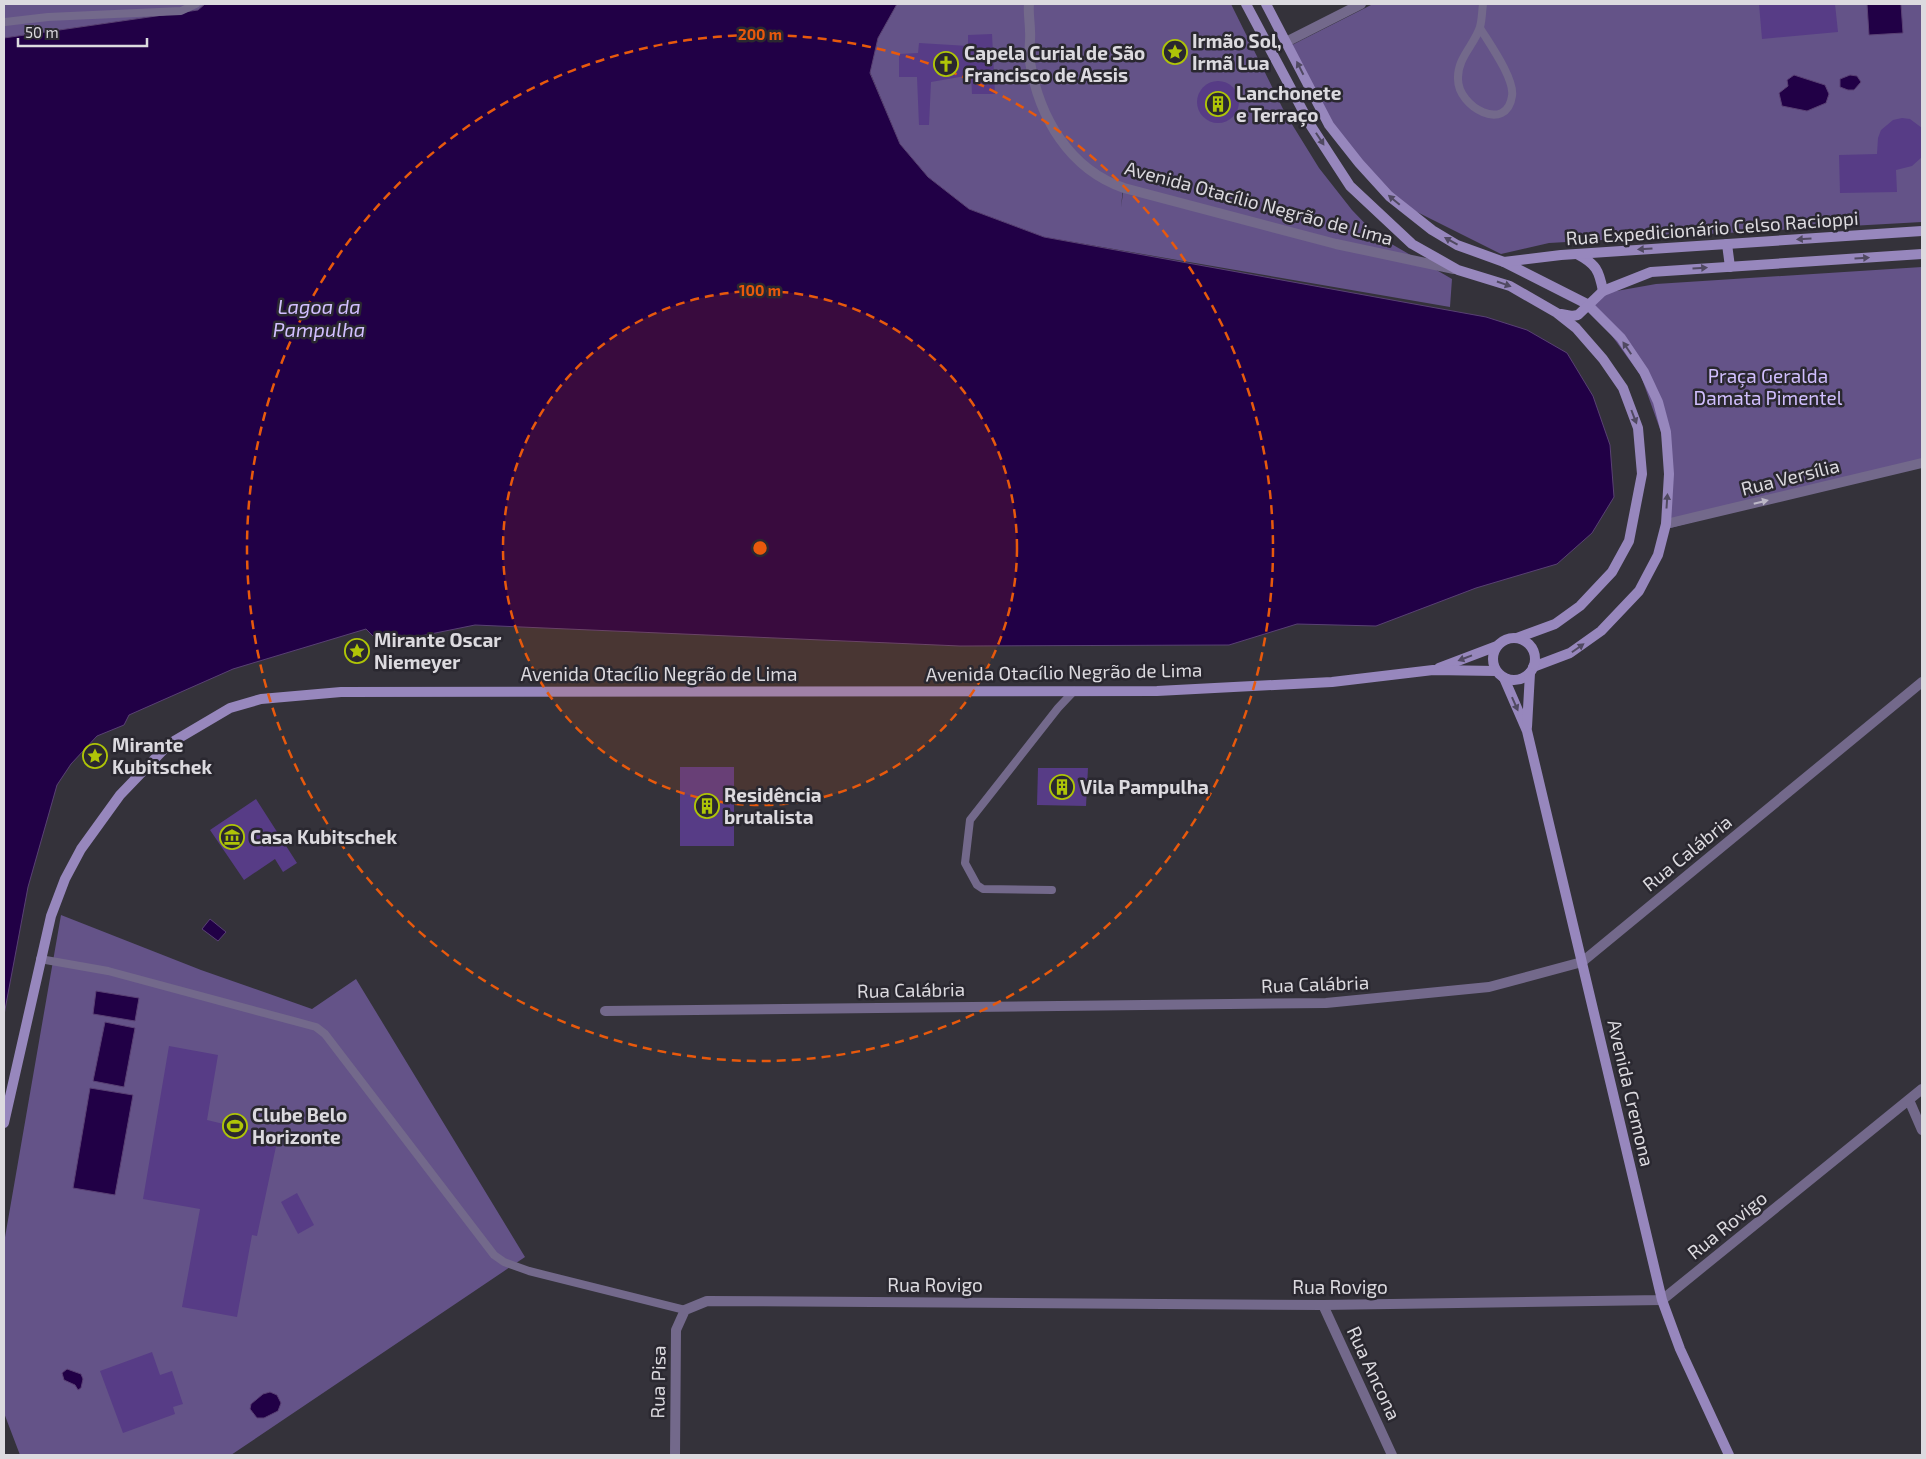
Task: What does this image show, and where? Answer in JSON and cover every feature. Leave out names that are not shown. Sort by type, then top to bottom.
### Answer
[{"type":"street","name":"Avenida Otacílio Negrão de Lima","points":[[1030,4],[1029,60],[1042,110],[1062,144],[1081,164],[1101,178],[1122,187],[1336,244],[1458,270],[1510,286],[1558,313],[1576,328],[1603,359],[1623,388],[1638,428],[1642,474],[1629,541],[1612,572],[1580,606],[1555,624],[1517,638]]},
{"type":"street","name":"Avenida Otacílio Negrão de Lima","points":[[1246,4],[1311,126],[1350,186],[1412,244],[1458,270]]},
{"type":"street","name":"Avenida Otacílio Negrão de Lima","points":[[1266,4],[1329,125],[1359,163],[1389,196],[1432,230],[1458,245],[1504,262],[1587,304],[1621,338],[1644,372],[1658,402],[1666,432],[1669,474],[1666,524],[1658,555],[1639,591],[1601,632],[1570,653],[1531,670]]},
{"type":"street","points":[[1286,42],[1361,4]]},
{"type":"street","name":"Rua Expedicionário Celso Racioppi","points":[[1504,262],[1577,254],[1922,231]]},
{"type":"street","points":[[1727,244],[1730,266]]},
{"type":"street","points":[[1577,254],[1592,262],[1600,276],[1603,291]]},
{"type":"street","name":"Rua Expedicionário Celso Racioppi","points":[[1558,313],[1572,316],[1578,314],[1603,291],[1651,272],[1922,254]]},
{"type":"street","name":"Rua Versília","points":[[1666,524],[1922,463]]},
{"type":"street","points":[[1517,638],[1528,643],[1532,649],[1535,661],[1531,670],[1518,680],[1500,674],[1492,658],[1497,646],[1506,639],[1517,638]]},
{"type":"street","name":"Avenida Otacílio Negrão de Lima","points":[[1433,670],[1497,646]]},
{"type":"street","name":"Avenida Otacílio Negrão de Lima","points":[[4,1123],[51,916],[65,879],[81,849],[120,795],[169,744],[230,708],[261,699],[358,692],[1157,691],[1332,682],[1433,670],[1500,674]]},
{"type":"street","name":"Avenida Cremona","points":[[1527,730],[1531,670]]},
{"type":"street","name":"Avenida Cremona","points":[[1500,674],[1527,730],[1662,1300],[1680,1349],[1729,1455]]},
{"type":"street","name":"Rua Calábria","points":[[605,1011],[1326,1003],[1489,987],[1582,962],[1922,682]]},
{"type":"street","name":"Rua Rovigo","points":[[685,1310],[707,1301],[1323,1306],[1662,1300],[1922,1089]]},
{"type":"street","points":[[1909,1100],[1922,1130]]},
{"type":"street","name":"Rua Ancona","points":[[1323,1306],[1392,1455]]},
{"type":"street","name":"Rua Pisa","points":[[675,1455],[676,1330],[685,1310]]},
{"type":"lane","points":[[6,22],[48,17],[180,11],[196,4]]},
{"type":"lane","points":[[1480,28],[1504,68],[1512,96],[1508,107],[1498,114],[1484,114],[1466,103],[1458,87],[1460,64],[1480,28],[1483,4]]},
{"type":"lane","points":[[1052,890],[983,888],[977,885],[965,863],[970,820],[979,806],[1074,691]]},
{"type":"lane","points":[[40,959],[108,971],[316,1027],[325,1034],[494,1255],[504,1262],[529,1271],[685,1310]]},
{"type":"green space","points":[[4,4],[205,4],[198,10],[4,38]]},
{"type":"green space","points":[[897,4],[1028,4],[1027,60],[1041,111],[1062,144],[1080,165],[1123,188],[1121,207],[1124,187],[1082,162],[1064,143],[1044,110],[1032,61],[1031,4],[1231,4],[1285,113],[1319,168],[1352,210],[1376,235],[1452,279],[1450,307],[1044,237],[969,209],[928,177],[900,144],[870,72],[878,38]]},
{"type":"green space","points":[[1373,4],[1922,4],[1922,222],[1549,243],[1501,254],[1399,203],[1348,149],[1286,48]]},
{"type":"green space","name":"Praça Geralda Damata Pimentel","points":[[1922,267],[1922,460],[1663,530],[1669,474],[1661,432],[1641,376],[1589,304],[1605,293],[1656,284]]},
{"type":"green space","name":"Clube Belo Horizonte","points":[[61,915],[201,970],[312,1009],[356,979],[525,1257],[231,1455],[20,1455],[4,1413],[4,1243]]},
{"type":"water","name":"Lagoa da Pampulha","points":[[205,4],[897,4],[878,38],[870,73],[900,144],[928,177],[969,209],[1044,237],[1486,317],[1527,330],[1567,353],[1593,396],[1610,445],[1614,497],[1592,533],[1557,564],[1476,588],[1376,626],[1297,624],[1229,645],[960,646],[475,625],[381,644],[366,629],[233,669],[129,715],[124,725],[97,736],[71,764],[57,785],[28,887],[4,1015],[4,38],[198,10]]},
{"type":"water","points":[[1867,4],[1901,4],[1903,33],[1869,35]]},
{"type":"water","points":[[1794,75],[1825,85],[1829,94],[1826,103],[1807,111],[1782,106],[1779,93],[1788,86],[1787,80]]},
{"type":"water","points":[[1850,75],[1857,76],[1861,82],[1854,90],[1840,87],[1840,79]]},
{"type":"water","points":[[210,919],[226,932],[218,941],[202,929]]},
{"type":"water","points":[[96,991],[139,998],[135,1021],[93,1014]]},
{"type":"water","points":[[105,1022],[135,1028],[124,1087],[93,1081]]},
{"type":"water","points":[[90,1088],[133,1095],[115,1195],[73,1188]]},
{"type":"water","points":[[67,1369],[81,1374],[83,1379],[81,1388],[78,1390],[75,1385],[64,1380],[62,1373]]},
{"type":"water","points":[[270,1392],[277,1395],[281,1403],[278,1411],[264,1418],[257,1418],[250,1409],[251,1404],[263,1394]]},
{"type":"building","points":[[1759,4],[1835,4],[1838,32],[1762,39]]},
{"type":"building","name":"Capela Curial de São Francisco de Assis","points":[[992,34],[995,94],[972,94],[971,75],[931,82],[929,125],[919,125],[917,77],[899,77],[899,54],[918,53],[919,43],[968,46],[968,35]]},
{"type":"building","name":"Lanchonete e Terraço","points":[[1218,81],[1233,87],[1239,102],[1233,117],[1218,123],[1203,117],[1197,102],[1203,87]]},
{"type":"building","points":[[1910,119],[1922,128],[1922,157],[1912,166],[1896,170],[1897,192],[1840,193],[1839,155],[1877,154],[1878,138],[1881,130],[1893,120]]},
{"type":"building","name":"Residência brutalista","points":[[680,767],[734,767],[734,846],[680,846]]},
{"type":"building","name":"Vila Pampulha","points":[[1038,768],[1088,768],[1086,806],[1037,805]]},
{"type":"building","name":"Casa Kubitschek","points":[[256,799],[297,863],[283,872],[275,859],[244,880],[210,830]]},
{"type":"building","points":[[169,1046],[218,1055],[207,1120],[278,1137],[257,1236],[252,1235],[237,1317],[182,1307],[200,1209],[143,1199]]},
{"type":"building","points":[[297,1193],[314,1225],[298,1234],[281,1202]]},
{"type":"building","points":[[152,1352],[160,1375],[172,1371],[183,1404],[173,1407],[175,1414],[123,1433],[100,1371]]},
{"type":"place","name":"Irmão Sol, Irmã Lua","points":[[1175,52]]},
{"type":"place","name":"Capela Curial de São Francisco de Assis","points":[[946,64]]},
{"type":"place","name":"Lanchonete e Terraço","points":[[1218,104]]},
{"type":"place","name":"Mirante Oscar Niemeyer","points":[[357,651]]},
{"type":"place","name":"Mirante Kubitschek","points":[[95,756]]},
{"type":"place","name":"Vila Pampulha","points":[[1062,787]]},
{"type":"place","name":"Residência brutalista","points":[[707,806]]},
{"type":"place","name":"Casa Kubitschek","points":[[232,837]]},
{"type":"place","name":"Clube Belo Horizonte","points":[[235,1126]]}]
